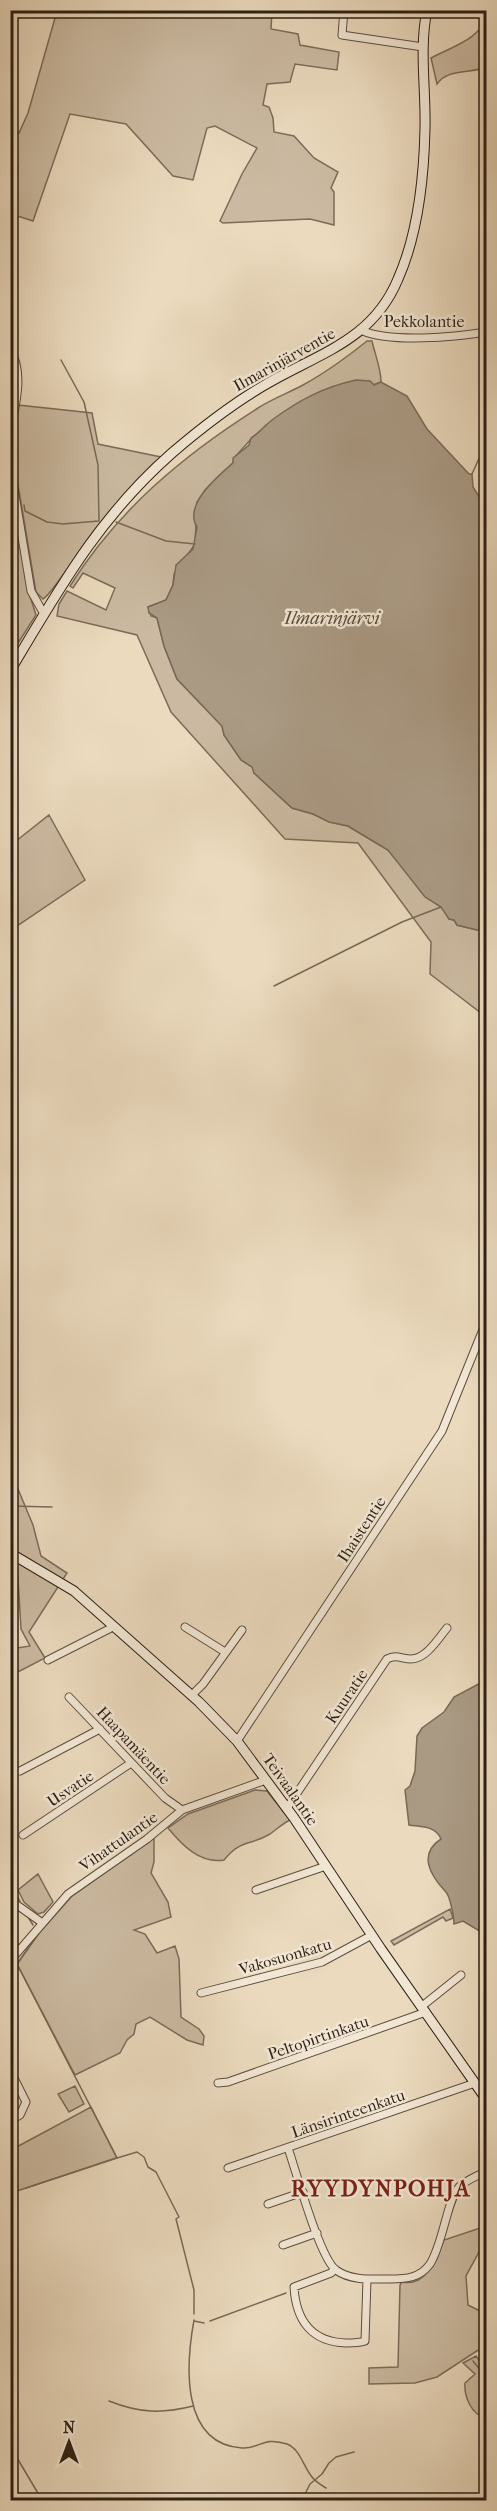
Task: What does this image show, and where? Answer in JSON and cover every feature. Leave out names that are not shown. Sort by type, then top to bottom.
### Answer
[{"type":"main road","name":"Ilmarinjärventie","points":[[10,671],[75,563],[124,500],[172,453],[210,423],[260,388],[363,331],[386,301],[398,281],[412,234],[421,176],[425,129],[423,47],[427,10]]},
{"type":"main road","name":"Teivaalantie","points":[[10,1552],[74,1591],[192,1695],[237,1741],[287,1808],[486,2099]]},
{"type":"street","points":[[344,10],[342,35],[423,47]]},
{"type":"street","name":"Pekkolantie","points":[[363,331],[390,337],[463,336],[486,332]]},
{"type":"street","points":[[10,349],[18,373],[10,433]]},
{"type":"street","points":[[10,465],[31,591],[44,614]]},
{"type":"street","name":"Ihaistentie","points":[[237,1741],[442,1431],[486,1322]]},
{"type":"street","points":[[48,1660],[113,1627]]},
{"type":"street","points":[[185,1627],[225,1652]]},
{"type":"street","name":"Kuuratie","points":[[287,1808],[387,1659],[392,1656],[412,1659],[421,1656],[447,1628]]},
{"type":"street","points":[[192,1695],[242,1630]]},
{"type":"street","name":"Haapamäentie","points":[[69,1696],[165,1798],[182,1810]]},
{"type":"street","points":[[20,1771],[100,1729]]},
{"type":"street","name":"Usvatie","points":[[23,1835],[131,1763]]},
{"type":"street","name":"Vihattulantie","points":[[10,1962],[68,1894],[147,1839],[182,1810],[266,1780]]},
{"type":"street","points":[[256,1890],[326,1866]]},
{"type":"street","points":[[10,1900],[41,1923]]},
{"type":"street","name":"Vakosuonkatu","points":[[201,1993],[322,1962],[372,1935]]},
{"type":"street","points":[[424,2010],[460,1975]]},
{"type":"street","name":"Peltopirtinkatu","points":[[218,2083],[230,2081],[424,2010]]},
{"type":"street","points":[[10,2070],[26,2102],[20,2115],[10,2121]]},
{"type":"street","name":"Länsirinteenkatu","points":[[228,2168],[475,2083]]},
{"type":"street","points":[[288,2148],[317,2233],[335,2270],[348,2276],[367,2279],[410,2277],[426,2270],[441,2240],[456,2191],[464,2183],[486,2171]]},
{"type":"street","points":[[268,2204],[303,2192]]},
{"type":"street","points":[[283,2245],[317,2233]]},
{"type":"street","points":[[335,2270],[331,2274],[294,2287],[300,2317],[314,2334],[326,2341],[357,2343],[365,2341],[367,2279]]},
{"type":"shaded area","points":[[57,11],[272,11],[271,29],[298,34],[300,45],[339,52],[337,70],[295,64],[290,82],[267,84],[263,105],[269,107],[274,132],[294,136],[314,158],[338,172],[331,188],[334,192],[334,225],[310,219],[223,223],[220,221],[257,148],[215,126],[207,128],[193,180],[173,176],[126,124],[70,114],[33,221],[11,214],[11,194],[16,193],[18,165],[11,164],[11,134],[19,133],[28,113]]},
{"type":"shaded area","points":[[486,14],[486,67],[453,73],[437,84],[431,58],[473,36],[484,23]]},
{"type":"shaded area","points":[[367,341],[372,341],[381,382],[266,425],[253,437],[234,458],[233,463],[205,490],[197,502],[195,544],[174,574],[173,585],[166,600],[148,607],[151,616],[157,618],[164,646],[177,679],[222,726],[224,735],[241,760],[253,767],[254,773],[292,808],[348,826],[388,850],[431,899],[445,911],[449,919],[454,920],[457,925],[477,930],[486,928],[486,1014],[481,1013],[430,974],[431,942],[358,843],[285,839],[171,712],[137,635],[57,616],[59,604],[67,591],[106,610],[115,588],[83,573],[73,588],[70,586],[109,533],[178,465],[230,426],[263,405],[303,385],[344,359]]},
{"type":"shaded area","points":[[18,405],[92,413],[98,444],[161,457],[106,515],[53,589],[43,599],[36,592],[12,449]]},
{"type":"shaded area","points":[[11,519],[16,519],[29,593],[36,615],[13,651],[11,649]]},
{"type":"shaded area","points":[[49,815],[85,880],[11,930],[11,845]]},
{"type":"shaded area","points":[[10,1470],[33,1525],[41,1556],[67,1573],[29,1632],[45,1658],[12,1675],[11,1649],[30,1646],[21,1629],[17,1562],[11,1558]]},
{"type":"shaded area","points":[[255,1790],[267,1791],[290,1820],[263,1838],[236,1849],[224,1860],[207,1859],[192,1852],[168,1828],[188,1814]]},
{"type":"shaded area","points":[[154,1838],[154,1862],[151,1873],[168,1902],[171,1917],[134,1930],[145,1934],[157,1953],[175,1946],[179,1959],[181,2017],[199,2029],[204,2036],[203,2045],[187,2040],[150,2017],[136,2024],[134,2034],[127,2040],[120,2053],[75,2075],[17,1964],[39,1933],[72,1896]]},
{"type":"shaded area","points":[[38,1874],[53,1902],[44,1912],[38,1914],[24,1902],[18,1890]]},
{"type":"shaded area","points":[[450,1909],[453,1918],[446,1921],[443,1917],[394,1945],[391,1941]]},
{"type":"shaded area","points":[[75,2086],[84,2104],[69,2112],[58,2094]]},
{"type":"shaded area","points":[[91,2107],[117,2158],[11,2193],[11,2150]]},
{"type":"shaded area","points":[[486,2226],[486,2239],[466,2276],[468,2305],[486,2314],[486,2345],[437,2377],[415,2383],[369,2384],[369,2368],[398,2367],[400,2285],[402,2282],[411,2282],[424,2276],[434,2263],[444,2240]]},
{"type":"shaded area","points":[[476,2356],[486,2370],[486,2418],[472,2409],[466,2394],[465,2383],[475,2374],[463,2363]]},
{"type":"water","name":"Ilmarinjärvi","points":[[356,380],[370,381],[374,385],[381,382],[407,396],[427,429],[469,474],[472,474],[473,487],[486,508],[486,928],[477,930],[457,925],[454,920],[449,919],[441,907],[425,897],[388,850],[348,826],[329,822],[313,814],[292,808],[254,773],[252,767],[241,760],[224,735],[222,726],[177,679],[164,646],[157,618],[149,613],[148,607],[166,600],[173,585],[176,565],[193,549],[197,527],[194,518],[198,501],[211,483],[233,463],[233,458],[249,445],[251,438],[292,406],[322,390]]},
{"type":"water","points":[[486,1680],[486,1935],[463,1921],[454,1924],[449,1897],[435,1878],[429,1865],[430,1851],[441,1839],[432,1829],[409,1825],[405,1790],[410,1786],[415,1771],[417,1736],[422,1728],[444,1712],[454,1697]]},
{"type":"waterway","points":[[24,505],[25,511],[47,522],[63,524],[99,521],[98,465],[84,402],[61,360]]},
{"type":"waterway","points":[[472,474],[486,443]]},
{"type":"waterway","points":[[116,522],[166,541],[195,544]]},
{"type":"waterway","points":[[274,986],[402,922],[441,907]]},
{"type":"waterway","points":[[10,1506],[52,1507]]},
{"type":"waterway","points":[[10,1883],[20,1901]]},
{"type":"waterway","points":[[28,1917],[33,1925]]},
{"type":"waterway","points":[[39,1933],[17,1964],[117,2158],[137,2152],[144,2157],[148,2167],[156,2172],[179,2217],[176,2219],[194,2290],[194,2314]]},
{"type":"waterway","points":[[26,2188],[116,2158]]},
{"type":"waterway","points":[[210,2321],[286,2293]]},
{"type":"waterway","points":[[194,2320],[189,2379],[197,2417],[207,2432],[222,2443],[242,2448],[272,2441],[287,2444],[298,2454],[313,2478],[326,2488]]},
{"type":"waterway","points":[[194,2321],[204,2323]]},
{"type":"waterway","points":[[473,2361],[486,2377]]},
{"type":"waterway","points":[[109,2401],[130,2408],[151,2411],[193,2406]]},
{"type":"waterway","points":[[10,2446],[42,2500]]},
{"type":"waterway","points":[[302,2500],[310,2484],[322,2474],[329,2463],[336,2457],[354,2452]]},
{"type":"district","name":"RYYDYNPOHJA","points":[[381,2188]]}]
